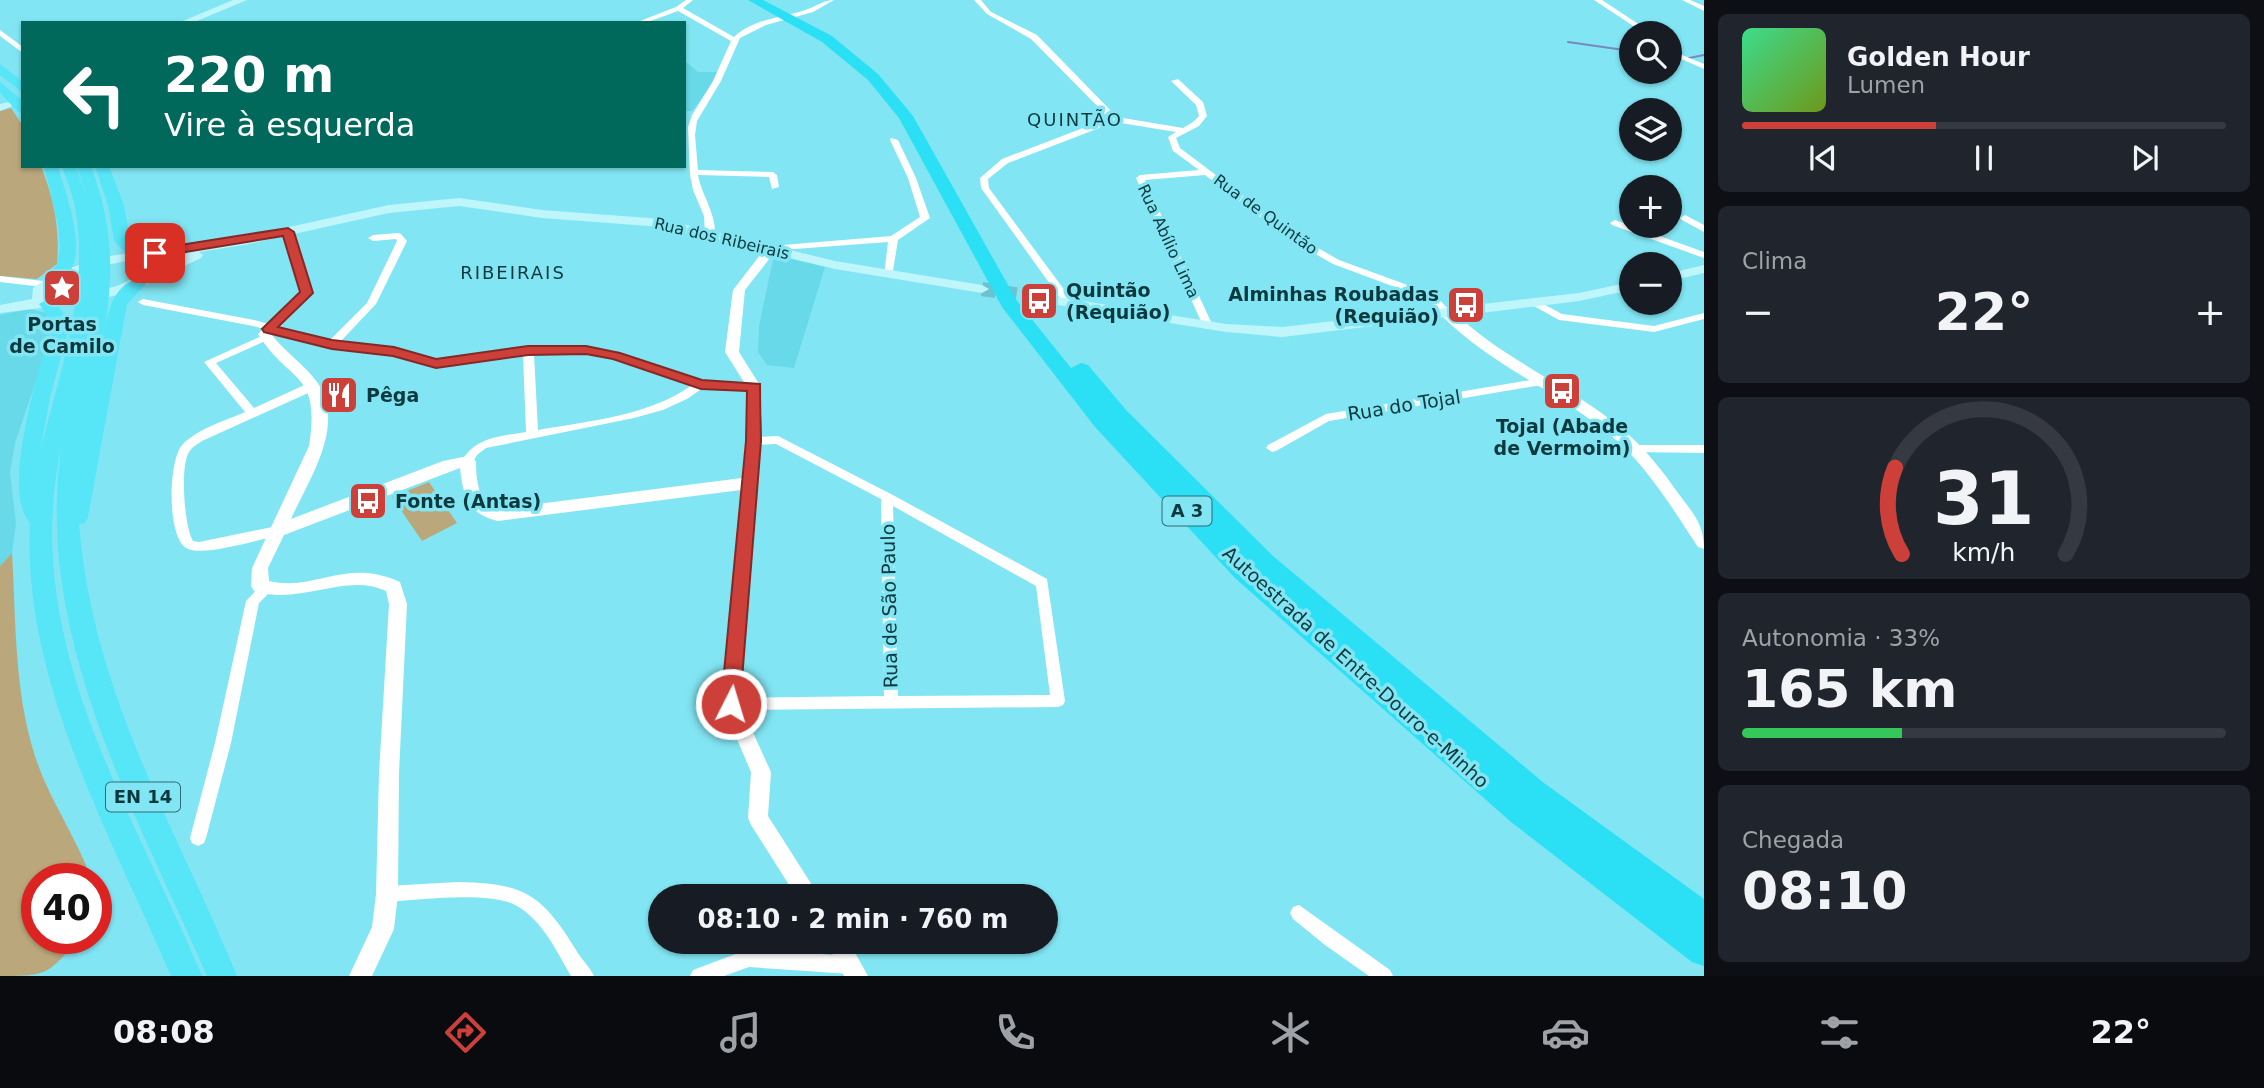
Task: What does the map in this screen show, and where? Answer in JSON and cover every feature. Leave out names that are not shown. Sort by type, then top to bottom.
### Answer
[{"type":"highway","name":"Autoestrada de Entre-Douro-e-Minho","points":[[754,0],[827,39],[873,77],[906,116],[1009,303],[1103,422],[1244,571],[1521,812],[1704,950]]},
{"type":"highway","name":"Autoestrada de Entre-Douro-e-Minho","points":[[770,11],[838,37],[884,73],[920,114],[1026,301],[1119,416],[1264,563],[1534,792],[1704,918]]},
{"type":"highway","points":[[0,68],[21,87]]},
{"type":"highway","points":[[0,86],[10,108]]},
{"type":"highway","points":[[40,525],[33,509],[27,466],[60,327],[46,291],[64,266],[67,257],[65,219],[52,168]]},
{"type":"highway","name":"EN 14","points":[[70,168],[83,208],[95,259]]},
{"type":"highway","name":"EN 14","points":[[85,168],[97,204],[90,310],[68,475],[70,554],[74,589],[89,653],[116,735],[222,976]]},
{"type":"highway","points":[[103,168],[116,205],[122,240],[139,256]]},
{"type":"highway","points":[[70,554],[119,302],[145,286]]},
{"type":"highway","name":"EN 14","points":[[90,310],[46,479],[40,525],[45,600],[68,698],[124,836],[187,976]]},
{"type":"main road","points":[[188,21],[242,0]]},
{"type":"main road","name":"Rua dos Ribeirais","points":[[244,241],[388,209],[459,202],[542,214],[654,222],[889,275],[982,289]]},
{"type":"main road","points":[[0,302],[46,291],[75,302],[145,286],[192,256],[244,241]]},
{"type":"main road","points":[[0,309],[46,291],[105,262],[244,241]]},
{"type":"main road","points":[[139,256],[155,260],[157,264],[145,286]]},
{"type":"main road","points":[[1682,275],[1704,270]]},
{"type":"main road","points":[[1033,297],[1208,326],[1282,332],[1536,303],[1619,289]]},
{"type":"street","points":[[643,21],[678,8],[690,0]]},
{"type":"street","points":[[710,234],[712,219],[697,190],[689,151],[694,118],[713,90],[738,35],[751,28],[770,11],[820,7],[831,0]]},
{"type":"street","points":[[977,0],[989,13],[1034,37],[1114,119]]},
{"type":"street","points":[[1597,0],[1629,21]]},
{"type":"street","points":[[1685,0],[1704,9]]},
{"type":"street","points":[[678,8],[735,40]]},
{"type":"street","points":[[0,33],[21,49]]},
{"type":"street","points":[[1682,57],[1704,67]]},
{"type":"street","points":[[1069,303],[985,188],[984,178],[1005,161],[1114,119],[1181,130],[1196,124],[1203,113],[1195,98],[1175,81]]},
{"type":"street","name":"Rua de Quintão","points":[[1181,130],[1172,137],[1176,149],[1294,238],[1321,254],[1431,297],[1447,313]]},
{"type":"street","points":[[800,884],[758,818],[761,772],[731,704],[754,441],[754,387],[733,352],[740,290],[771,249],[892,239],[925,218],[912,178],[894,141]]},
{"type":"street","points":[[695,172],[773,175],[775,187]]},
{"type":"street","name":"Rua Abílio Lima","points":[[1206,172],[1140,178],[1208,326]]},
{"type":"street","points":[[1685,218],[1704,229]]},
{"type":"street","points":[[1615,223],[1704,255]]},
{"type":"street","points":[[251,413],[209,362],[267,333],[307,293],[288,232]]},
{"type":"street","points":[[332,345],[366,311],[402,241],[398,236],[392,235],[373,238]]},
{"type":"street","points":[[889,275],[892,239]]},
{"type":"street","points":[[0,279],[46,291]]},
{"type":"street","points":[[145,286],[254,323],[267,333],[313,386],[322,407],[317,446],[260,568],[260,586],[278,590],[355,579],[377,579],[394,587],[398,604],[389,773],[387,894],[383,929],[360,976]]},
{"type":"street","points":[[1536,303],[1559,317],[1654,328],[1704,316]]},
{"type":"street","points":[[1447,313],[1494,351],[1601,420],[1634,449],[1672,496],[1704,543]]},
{"type":"street","points":[[267,333],[332,345],[394,351],[436,364],[528,351],[573,349],[606,354],[701,384],[754,387]]},
{"type":"street","points":[[528,351],[532,434]]},
{"type":"street","name":"Rua do Tojal","points":[[1272,448],[1326,418],[1543,382]]},
{"type":"street","points":[[701,384],[690,395],[652,410],[482,445],[468,460],[477,503],[484,511],[498,515],[749,483]]},
{"type":"street","points":[[313,386],[251,413],[187,447],[182,454],[178,487],[179,512],[185,540],[189,545],[199,547],[277,531],[468,460]]},
{"type":"street","name":"Rua de São Paulo","points":[[731,704],[891,702],[887,497],[778,440],[754,441]]},
{"type":"street","points":[[1634,449],[1704,449]]},
{"type":"street","points":[[887,497],[1042,583],[1058,701],[891,702]]},
{"type":"street","points":[[198,838],[223,743],[253,601],[267,588]]},
{"type":"street","points":[[387,894],[479,890],[521,898],[549,923],[579,972],[585,976]]},
{"type":"street","points":[[1299,913],[1384,976]]},
{"type":"street","points":[[844,954],[853,971]]},
{"type":"street","points":[[699,976],[749,958],[853,971]]},
{"type":"shaded area","points":[[686,62],[698,72],[717,72],[713,84],[692,111],[686,111]]},
{"type":"shaded area","points":[[11,108],[21,123],[21,168],[42,168],[55,214],[57,264],[37,279],[0,276],[0,111]]},
{"type":"shaded area","points":[[774,255],[825,267],[794,368],[767,365],[758,352],[759,326]]},
{"type":"shaded area","points":[[29,309],[47,313],[51,325],[48,346],[15,443],[10,473],[16,523],[12,553],[0,566],[0,315]]},
{"type":"shaded area","points":[[429,482],[457,523],[422,541],[392,497]]},
{"type":"shaded area","points":[[12,553],[17,655],[23,706],[35,756],[54,802],[85,863],[21,863],[21,954],[66,954],[53,966],[29,975],[0,976],[0,566]]},
{"type":"waterway","points":[[1568,42],[1619,49]]},
{"type":"waterway","points":[[1689,58],[1704,55]]},
{"type":"tunnel","points":[[982,289],[1033,297]]},
{"type":"place","name":"Portas de Camilo","points":[[62,288]]},
{"type":"place","name":"Quintão (Requião)","points":[[1039,301]]},
{"type":"place","name":"Alminhas Roubadas (Requião)","points":[[1466,305]]},
{"type":"place","name":"Tojal (Abade de Vermoim)","points":[[1562,391]]},
{"type":"place","name":"Pêga","points":[[339,395]]},
{"type":"place","name":"Fonte (Antas)","points":[[368,501]]},
{"type":"district","name":"QUINTÃO","points":[[1075,120]]},
{"type":"district","name":"RIBEIRAIS","points":[[513,273]]},
{"type":"route","points":[[155,253],[288,232],[307,293],[304,299],[268,329],[332,345],[394,351],[436,364],[528,351],[586,350],[615,356],[701,384],[754,387],[754,441],[731,704]]}]
